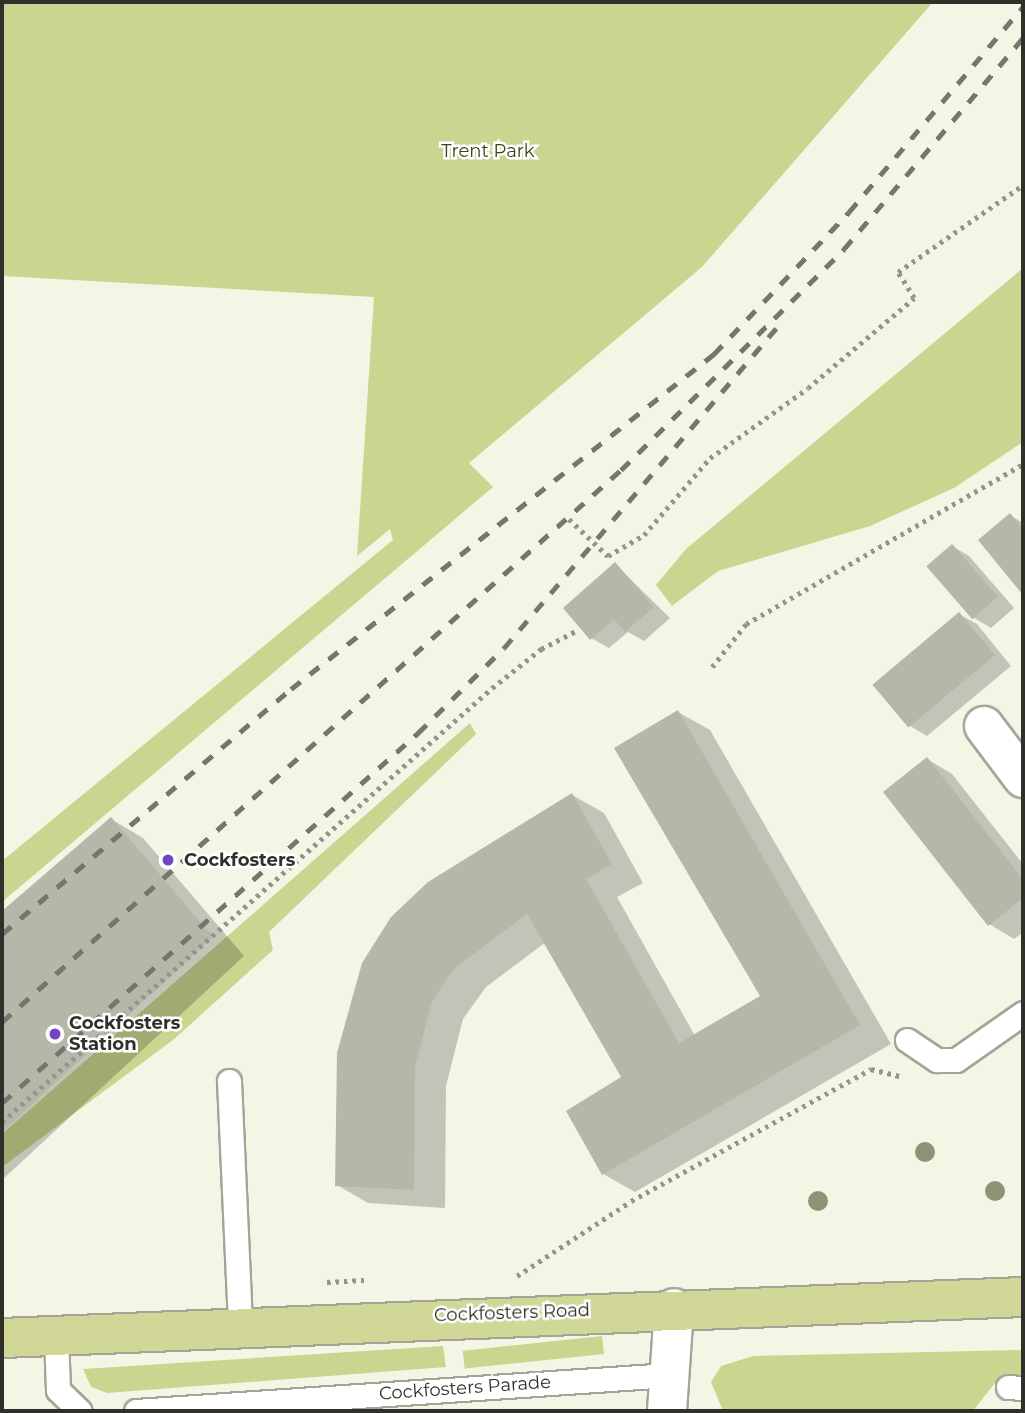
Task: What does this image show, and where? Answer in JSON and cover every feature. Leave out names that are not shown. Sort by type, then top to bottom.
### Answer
[{"type":"main road","name":"Cockfosters Road","points":[[2,1338],[674,1308],[1023,1297]]},
{"type":"street","points":[[984,726],[1023,778]]},
{"type":"street","points":[[668,1393],[674,1308]]},
{"type":"lane","points":[[907,1040],[937,1060],[972,1052],[1023,1013]]},
{"type":"lane","points":[[229,1081],[240,1326]]},
{"type":"lane","points":[[56,1335],[58,1390],[80,1411]]},
{"type":"lane","name":"Cockfosters Parade","points":[[136,1411],[668,1393]]},
{"type":"path","points":[[569,519],[608,556],[644,535],[710,458],[808,388],[914,298],[898,272],[1023,185]]},
{"type":"path","points":[[712,667],[746,624],[1023,464]]},
{"type":"path","points":[[2,1122],[492,688],[541,649],[578,630]]},
{"type":"path","points":[[517,1276],[631,1200],[871,1069],[909,1079]]},
{"type":"green space","name":"Trent Park","points":[[2,2],[933,2],[702,267],[469,463],[493,487],[2,902],[2,861],[393,540],[390,529],[357,556],[374,297],[2,276]]},
{"type":"green space","points":[[1023,268],[1023,442],[954,488],[870,526],[718,571],[672,606],[656,585],[686,549]]},
{"type":"green space","points":[[470,723],[476,734],[269,932],[273,950],[173,1040],[2,1167],[2,1134]]},
{"type":"green space","points":[[602,1336],[604,1354],[465,1369],[463,1351]]},
{"type":"green space","points":[[443,1346],[446,1367],[107,1393],[91,1387],[83,1369]]},
{"type":"green space","points":[[1023,1350],[1023,1375],[1002,1374],[973,1411],[723,1411],[711,1382],[721,1366],[753,1356]]},
{"type":"building","points":[[1010,513],[1023,529],[1023,595],[978,540]]},
{"type":"building","points":[[952,544],[998,597],[972,619],[926,566]]},
{"type":"building","points":[[615,562],[654,607],[625,632],[614,619],[590,640],[563,608]]},
{"type":"building","points":[[959,612],[995,655],[908,728],[872,685]]},
{"type":"building","points":[[678,710],[860,1025],[602,1175],[566,1111],[621,1077],[527,914],[454,969],[432,1001],[415,1067],[414,1190],[335,1186],[337,1053],[362,963],[391,917],[428,882],[572,793],[612,864],[586,879],[679,1043],[760,996],[614,748]]},
{"type":"building","points":[[927,757],[1023,879],[1023,898],[988,926],[883,792]]},
{"type":"building","name":"Cockfosters Station","points":[[111,817],[213,937],[2,1132],[2,911]]},
{"type":"railway","points":[[2,934],[291,689],[714,354],[849,212],[1023,7]]},
{"type":"railway","points":[[2,1022],[621,470],[844,249],[1023,38]]},
{"type":"railway","points":[[2,1103],[418,733],[504,648],[779,325]]},
{"type":"place","name":"Cockfosters","points":[[168,860]]},
{"type":"place","name":"Cockfosters Station","points":[[55,1034]]}]
